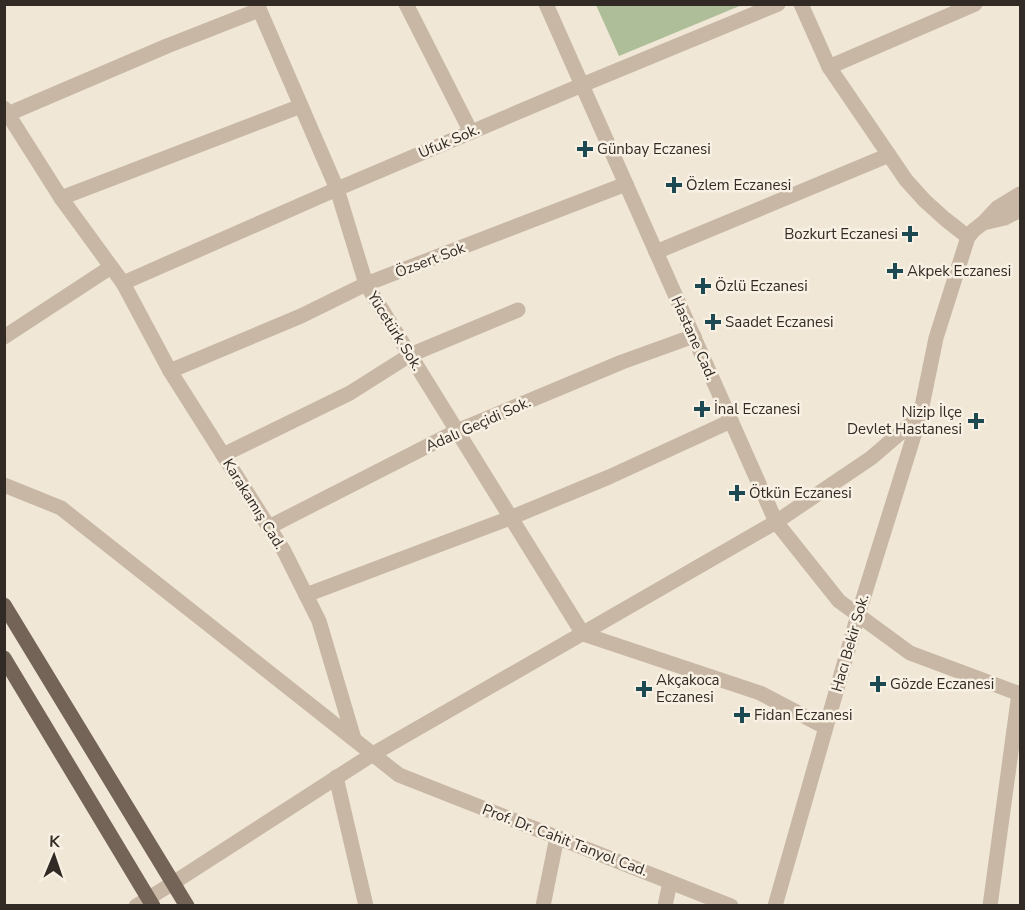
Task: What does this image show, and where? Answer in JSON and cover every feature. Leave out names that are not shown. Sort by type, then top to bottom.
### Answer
[{"type":"main road","points":[[4,605],[187,906]]},
{"type":"main road","points":[[4,658],[146,903]]},
{"type":"street","points":[[406,4],[471,132]]},
{"type":"street","name":"Hastane Cad.","points":[[546,4],[776,522],[839,601],[910,653],[1020,694]]},
{"type":"street","name":"Ufuk Sok.","points":[[123,283],[337,189],[778,4]]},
{"type":"street","points":[[801,4],[829,67],[906,180],[945,219],[968,237],[997,207],[1020,194]]},
{"type":"street","points":[[829,67],[975,4]]},
{"type":"street","points":[[6,111],[258,7]]},
{"type":"street","name":"Yücetürk Sok.","points":[[258,7],[337,189],[366,284],[583,634]]},
{"type":"street","points":[[61,198],[301,106]]},
{"type":"street","name":"Karakamış Cad.","points":[[6,111],[61,198],[123,283],[170,371],[284,551],[319,621],[354,739]]},
{"type":"street","points":[[656,252],[889,155]]},
{"type":"street","name":"Özsert Sok","points":[[170,371],[301,316],[366,284],[626,184]]},
{"type":"street","points":[[983,224],[1005,218],[1020,210]]},
{"type":"street","name":"Hacı Bekir Sok.","points":[[775,906],[858,615],[920,416],[936,338],[968,237]]},
{"type":"street","points":[[4,337],[111,267]]},
{"type":"street","points":[[223,455],[350,393],[410,355],[518,310]]},
{"type":"street","name":"Adalı Geçidi Sok.","points":[[269,527],[457,431],[622,362],[694,336]]},
{"type":"street","points":[[146,903],[173,883],[373,754],[776,522],[871,458],[920,416]]},
{"type":"street","points":[[306,595],[510,518],[609,477],[731,422]]},
{"type":"street","name":"Prof. Dr. Cahit Tanyol Cad.","points":[[4,485],[61,508],[399,775],[730,906]]},
{"type":"street","points":[[583,634],[760,693],[825,727]]},
{"type":"street","points":[[990,906],[1020,694]]},
{"type":"street","points":[[336,777],[366,906]]},
{"type":"street","points":[[543,906],[557,837]]},
{"type":"street","points":[[665,906],[670,882]]},
{"type":"green space","points":[[596,5],[742,5],[619,56]]},
{"type":"place","name":"Günbay Eczanesi","points":[[585,149]]},
{"type":"place","name":"Özlem Eczanesi","points":[[674,185]]},
{"type":"place","name":"Bozkurt Eczanesi","points":[[910,234]]},
{"type":"place","name":"Akpek Eczanesi","points":[[895,271]]},
{"type":"place","name":"Özlü Eczanesi","points":[[703,286]]},
{"type":"place","name":"Saadet Eczanesi","points":[[713,322]]},
{"type":"place","name":"İnal Eczanesi","points":[[702,409]]},
{"type":"place","name":"Nizip İlçe Devlet Hastanesi","points":[[976,421]]},
{"type":"place","name":"Ötkün Eczanesi","points":[[737,493]]},
{"type":"place","name":"Gözde Eczanesi","points":[[878,684]]},
{"type":"place","name":"Akçakoca Eczanesi","points":[[644,689]]},
{"type":"place","name":"Fidan Eczanesi","points":[[742,715]]}]
